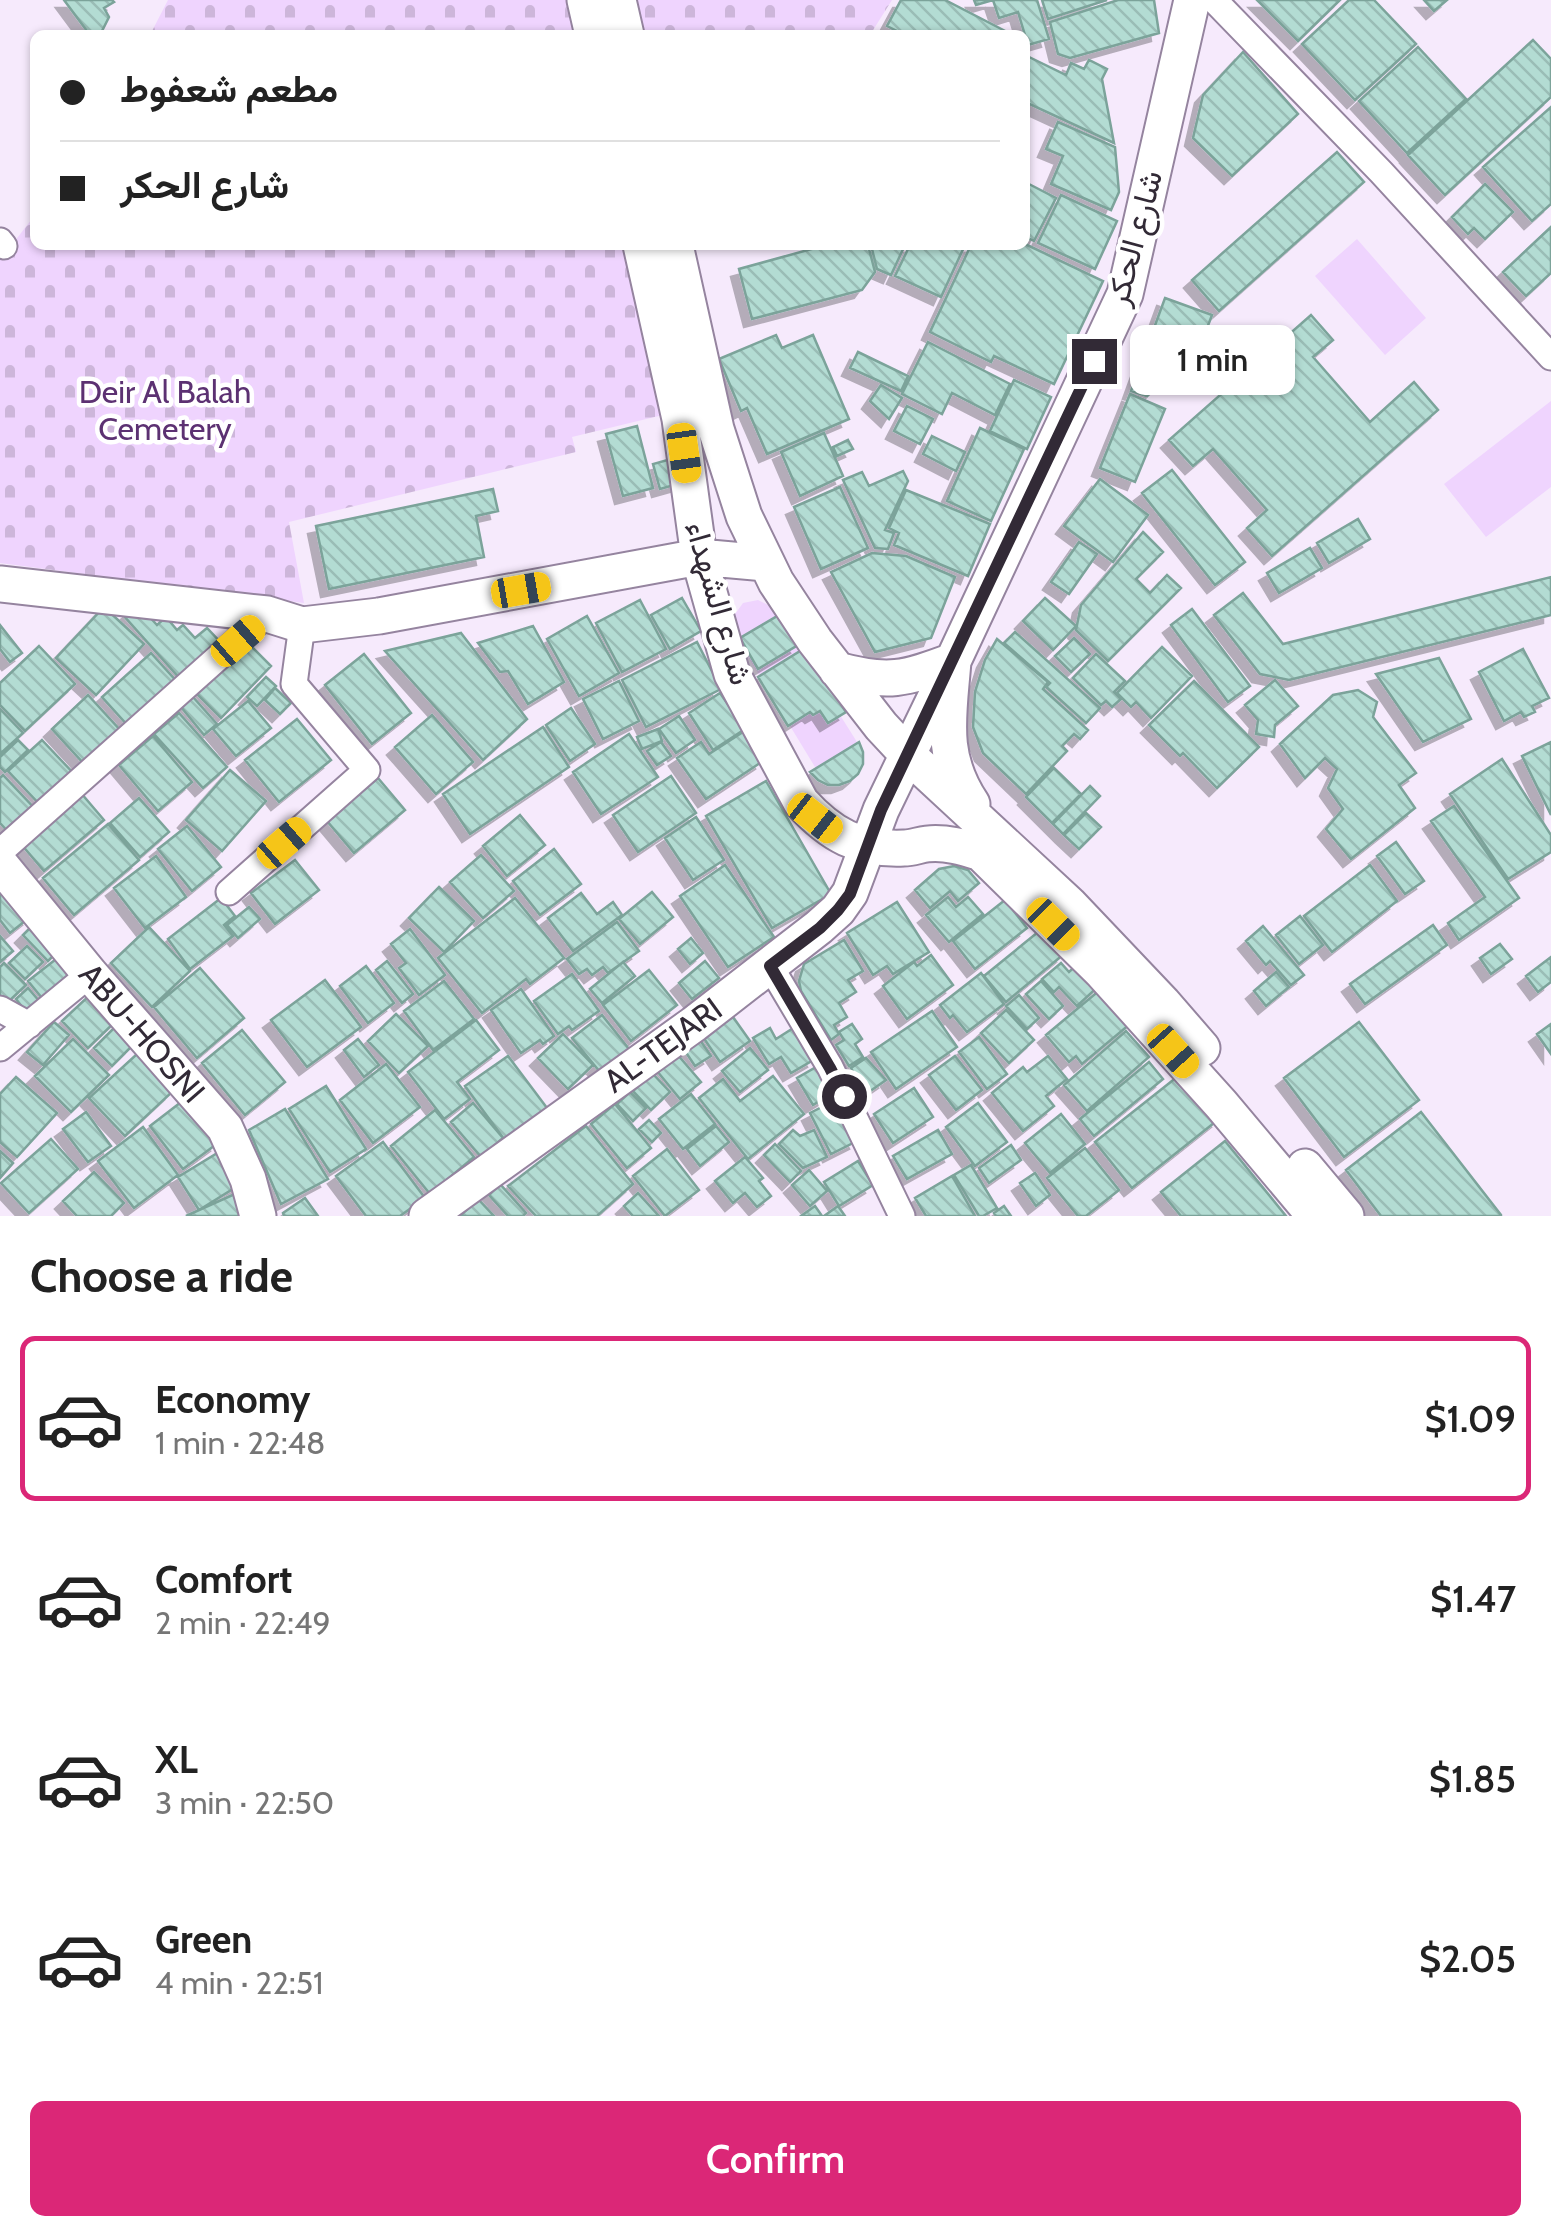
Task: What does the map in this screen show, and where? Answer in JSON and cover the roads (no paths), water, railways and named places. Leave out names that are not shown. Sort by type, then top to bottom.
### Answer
[{"type":"street","points":[[586,0],[593,30]]},
{"type":"street","points":[[618,0],[625,30]]},
{"type":"street","name":"شارع الحكر","points":[[867,846],[1124,294],[1192,0]]},
{"type":"street","points":[[1214,0],[1551,356]]},
{"type":"street","name":"شارع الشهداء","points":[[642,250],[680,419],[699,557],[732,674],[801,802],[837,835],[867,846],[958,845],[981,852],[1101,971],[1221,1104],[1314,1216]]},
{"type":"street","name":"شارع الشهداء","points":[[676,250],[716,429],[744,516],[776,582],[805,627],[881,726],[1068,904],[1162,1003],[1346,1216]]},
{"type":"street","points":[[0,584],[267,614],[302,624],[379,616],[699,557],[766,563]]},
{"type":"street","points":[[0,852],[267,614]]},
{"type":"street","points":[[230,892],[367,770],[294,684],[302,624]]},
{"type":"street","points":[[837,670],[887,680],[920,674],[953,661],[947,736],[957,775],[985,824]]},
{"type":"street","name":"AL-TEJARI","points":[[427,1216],[694,1024],[838,910],[850,894],[867,846]]},
{"type":"street","name":"ABU-HOSNI","points":[[0,864],[90,974],[226,1128],[248,1179],[258,1216]]},
{"type":"street","points":[[770,966],[830,1068],[902,1216]]},
{"type":"street","points":[[0,1048],[90,974]]},
{"type":"street","points":[[0,1009],[29,1025]]},
{"type":"park label","name":"Deir Al Balah Cemetery","points":[[165,410]]}]
